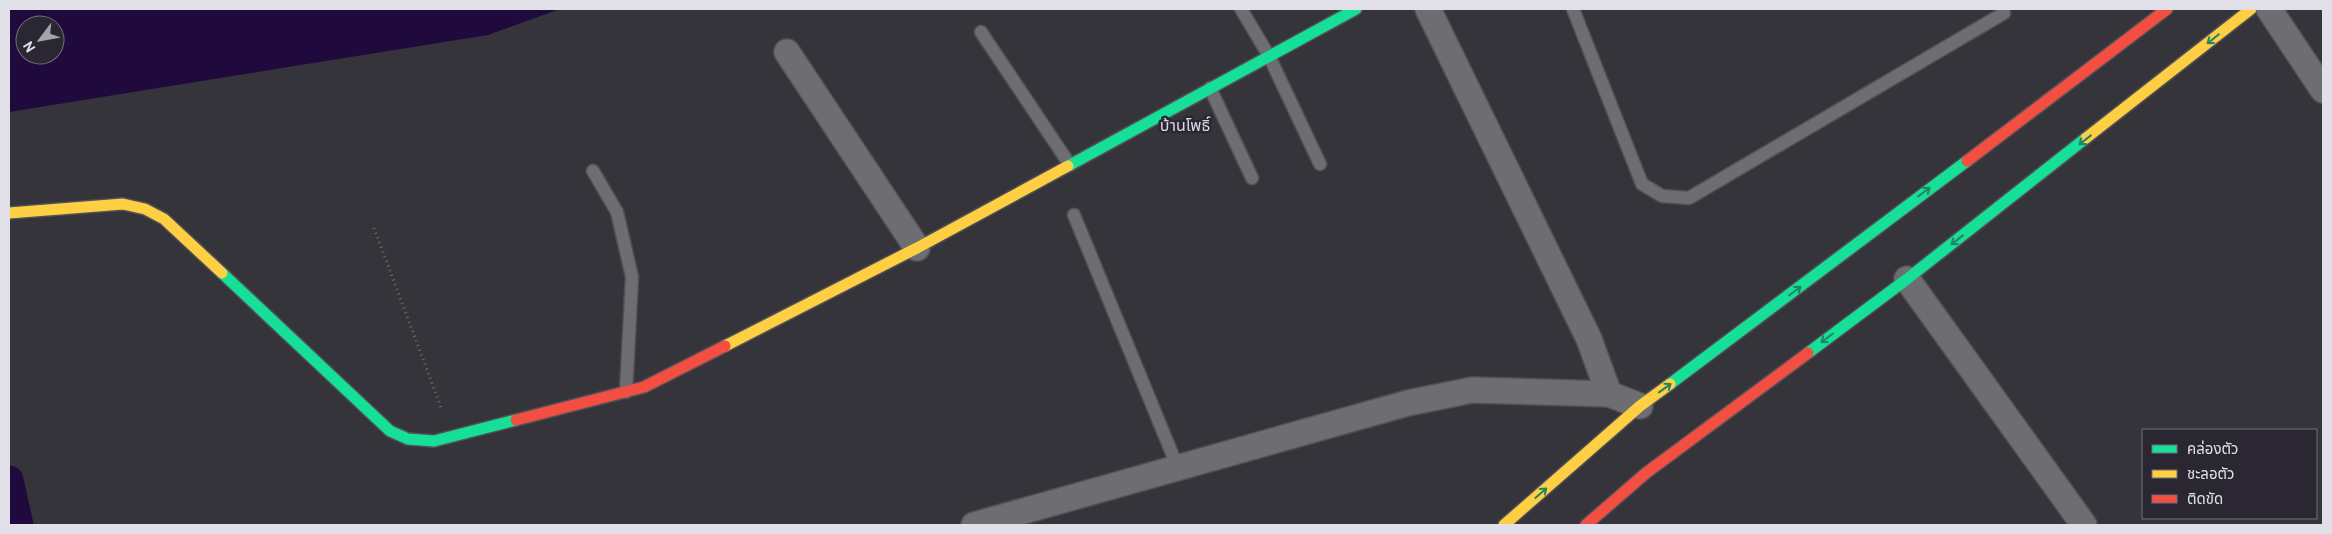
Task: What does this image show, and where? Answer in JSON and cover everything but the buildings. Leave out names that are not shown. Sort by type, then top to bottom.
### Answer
[{"type":"main road","points":[[9,213],[123,204],[146,209],[164,220],[390,431],[408,439],[434,441],[626,392],[653,382],[917,248],[1356,9]]},
{"type":"main road","points":[[1504,525],[1640,406],[1714,353],[2167,9]]},
{"type":"main road","points":[[1586,525],[1646,473],[1907,278],[2251,9]]},
{"type":"street","points":[[1428,9],[1589,340],[1609,394]]},
{"type":"street","points":[[2269,9],[2323,90]]},
{"type":"street","points":[[787,52],[917,248]]},
{"type":"street","points":[[1907,278],[2084,525]]},
{"type":"street","points":[[974,525],[1408,403],[1472,390],[1609,394],[1640,406]]},
{"type":"lane","points":[[1241,9],[1269,56],[1320,164]]},
{"type":"lane","points":[[1573,9],[1642,184],[1662,196],[1689,198],[2004,13]]},
{"type":"lane","points":[[981,32],[1070,165]]},
{"type":"lane","points":[[1210,88],[1252,178]]},
{"type":"lane","points":[[593,172],[617,212],[632,277],[626,392]]},
{"type":"lane","points":[[1074,215],[1178,468]]},
{"type":"path","points":[[374,228],[451,437]]},
{"type":"shaded area","points":[[9,9],[560,9],[488,35],[9,112]]},
{"type":"waterway","points":[[9,480],[19,525]]},
{"type":"traffic: fast","points":[[1068,166],[1356,9]]},
{"type":"traffic: fast","points":[[1808,353],[1907,279],[2086,138]]},
{"type":"traffic: fast","points":[[1670,384],[1967,161]]},
{"type":"traffic: fast","points":[[222,273],[390,431],[408,439],[434,441],[516,420]]},
{"type":"traffic: slow","points":[[2086,138],[2251,9]]},
{"type":"traffic: slow","points":[[725,346],[917,248],[1068,166]]},
{"type":"traffic: slow","points":[[9,213],[123,204],[145,209],[164,219],[222,273]]},
{"type":"traffic: slow","points":[[1504,525],[1640,406],[1670,384]]},
{"type":"traffic: jam","points":[[1967,161],[2167,9]]},
{"type":"traffic: jam","points":[[516,420],[644,387],[725,346]]},
{"type":"traffic: jam","points":[[1586,525],[1646,473],[1808,353]]},
{"type":"district","name":"บ้านโพธิ์","points":[[1185,127]]}]
